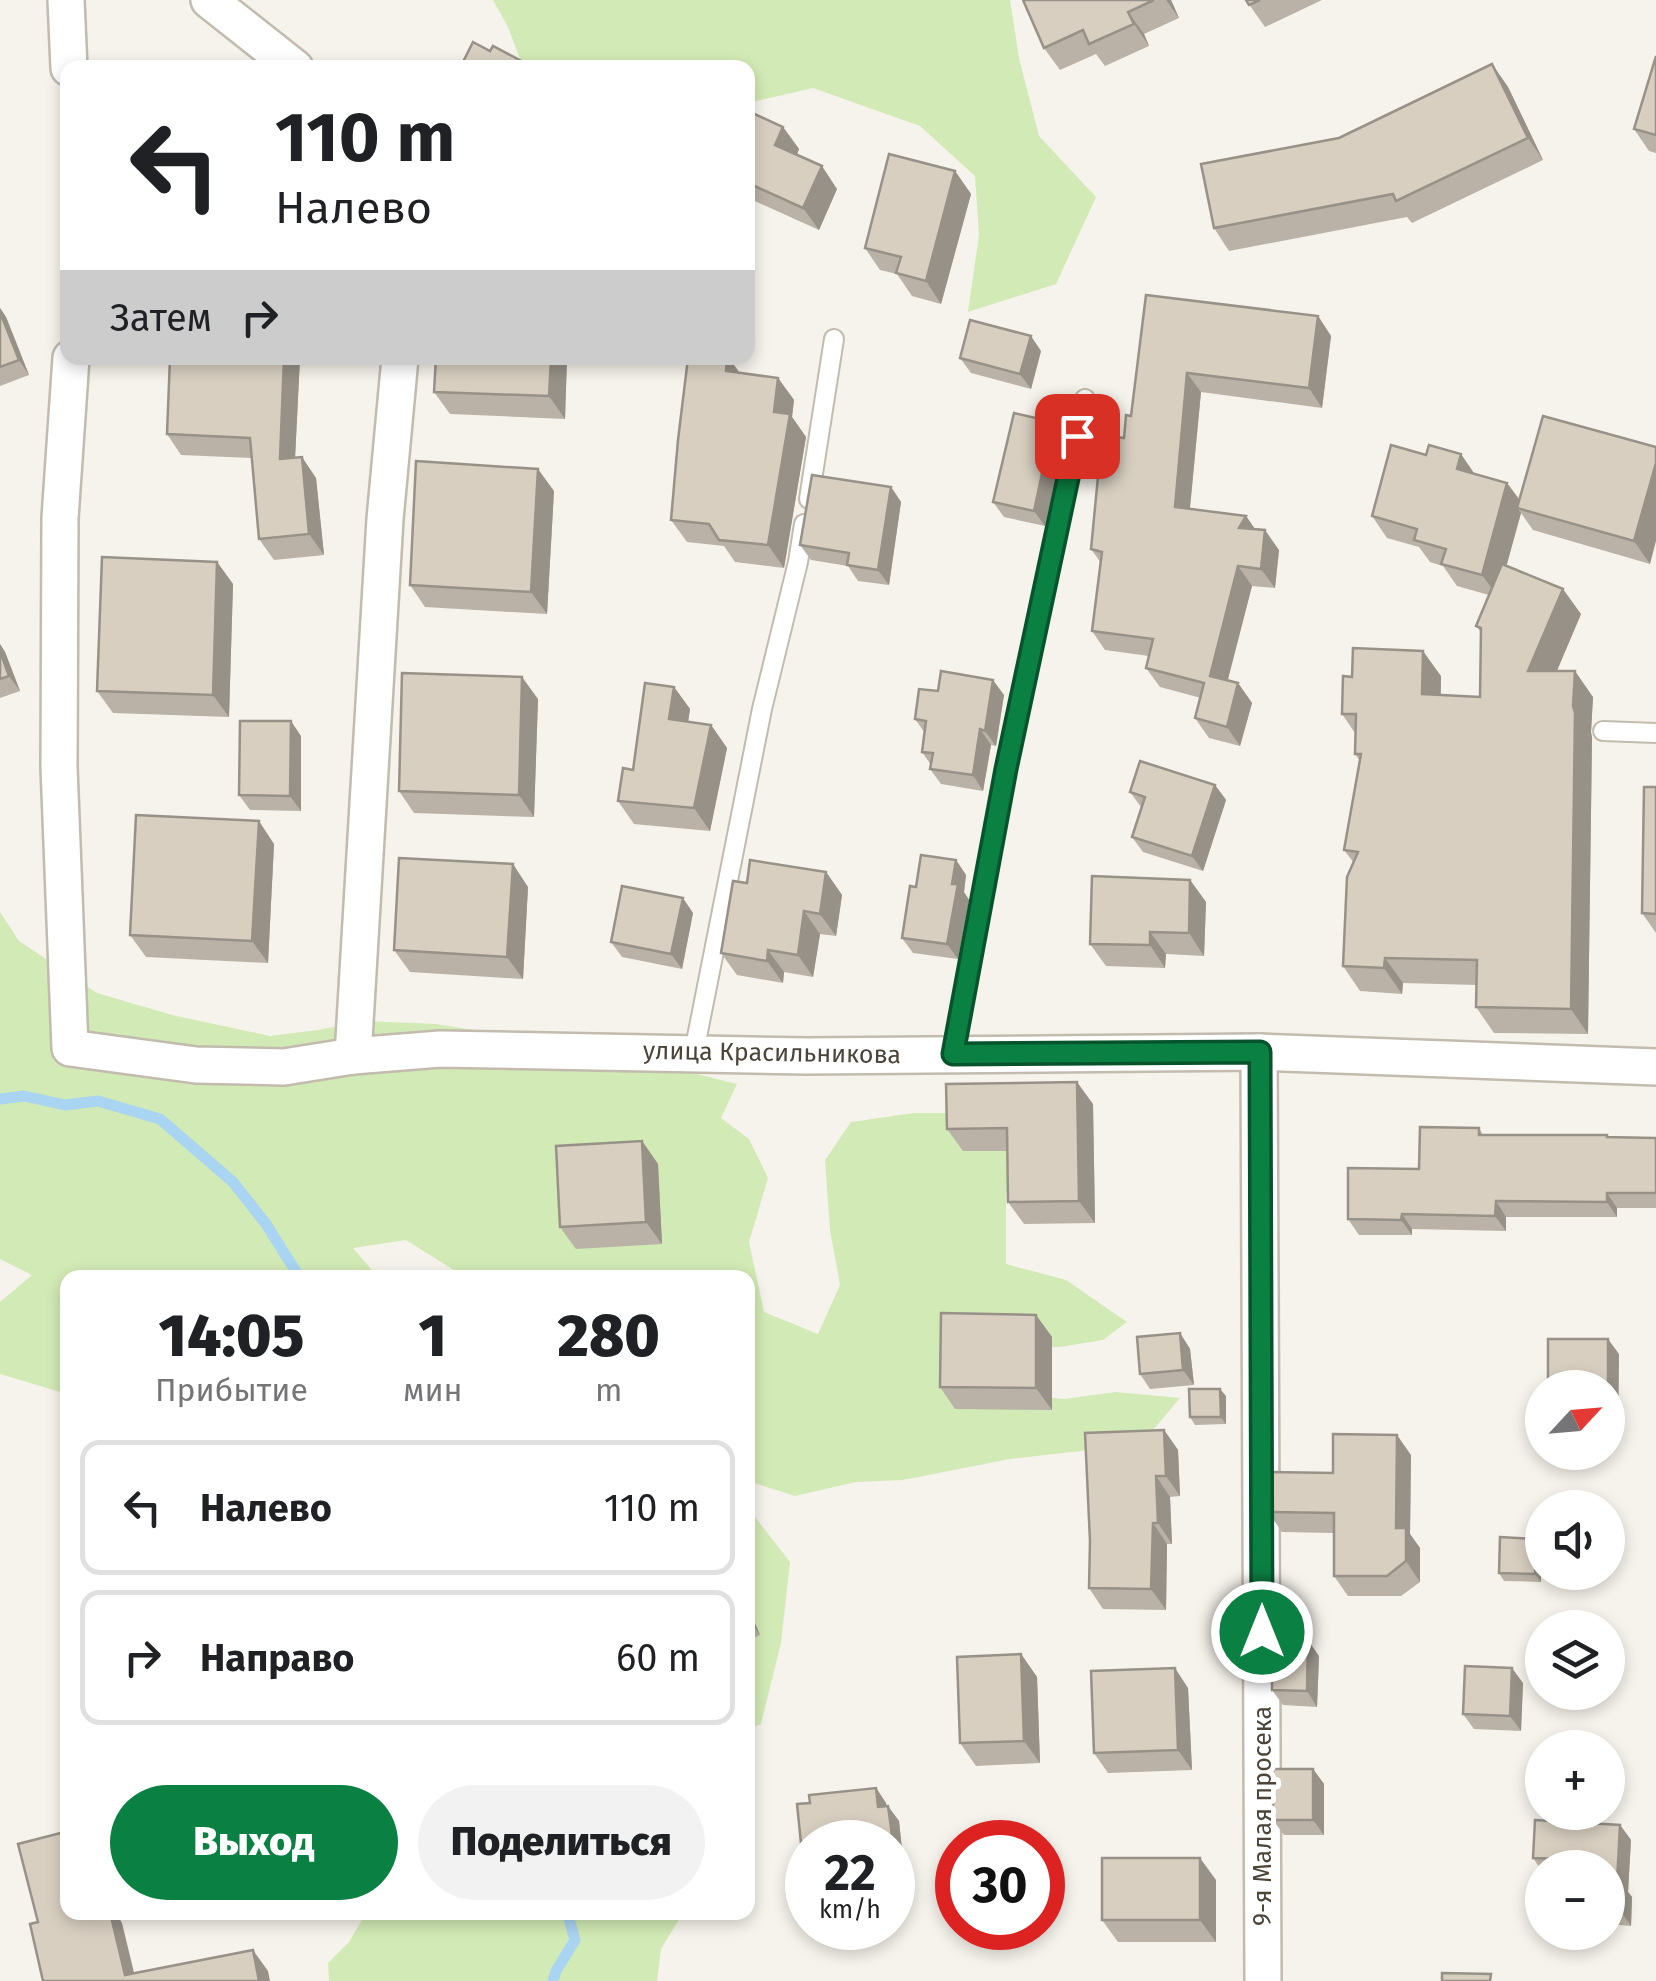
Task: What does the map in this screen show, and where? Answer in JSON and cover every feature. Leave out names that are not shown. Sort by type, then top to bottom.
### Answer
[{"type":"street","points":[[66,0],[69,60]]},
{"type":"street","points":[[208,0],[286,60]]},
{"type":"street","name":"улица Красильникова","points":[[71,365],[60,518],[59,748],[70,1048],[196,1065],[284,1066],[440,1049],[807,1056],[1260,1052],[1656,1066]]},
{"type":"street","points":[[354,1056],[385,518],[399,365]]},
{"type":"street","name":"9-я Малая просека","points":[[1260,1052],[1263,1981]]},
{"type":"lane","points":[[694,1052],[762,710],[798,562],[834,339]]},
{"type":"lane","points":[[953,1054],[1006,769],[1085,400]]},
{"type":"lane","points":[[1603,731],[1656,733]]},
{"type":"green space","points":[[493,0],[1010,0],[1019,58],[1039,136],[1096,197],[1056,284],[968,312],[979,235],[975,176],[920,126],[813,88],[755,101],[755,60],[520,60]]},
{"type":"green space","points":[[0,912],[19,941],[97,993],[172,1015],[270,1036],[364,1021],[436,1024],[600,1050],[737,1084],[721,1118],[749,1139],[768,1178],[749,1242],[755,1270],[454,1270],[406,1240],[353,1248],[372,1270],[60,1270],[60,1392],[0,1374],[0,1302],[32,1275],[0,1259]]},
{"type":"green space","points":[[914,1113],[969,1113],[1022,1150],[1006,1194],[1006,1264],[1066,1280],[1127,1322],[1103,1340],[1060,1347],[979,1348],[991,1392],[1064,1399],[1116,1392],[1180,1398],[1153,1430],[1081,1451],[1010,1459],[903,1480],[856,1482],[795,1496],[755,1483],[755,1270],[764,1312],[818,1334],[840,1285],[830,1230],[825,1160],[851,1122]]},
{"type":"green space","points":[[755,1517],[790,1562],[781,1643],[761,1724],[755,1726]]},
{"type":"green space","points":[[361,1920],[679,1920],[661,1949],[657,1981],[329,1981],[328,1963],[349,1942]]},
{"type":"building","points":[[1023,0],[1154,0],[1128,12],[1134,24],[1089,44],[1083,30],[1044,48]]},
{"type":"building","points":[[473,42],[490,51],[493,46],[520,60],[464,60]]},
{"type":"building","points":[[1656,56],[1656,135],[1634,129]]},
{"type":"building","points":[[1492,64],[1528,138],[1396,201],[1393,194],[1214,228],[1201,164],[1339,138]]},
{"type":"building","points":[[755,114],[783,127],[775,145],[822,166],[803,208],[755,186]]},
{"type":"building","points":[[889,154],[955,171],[926,281],[896,273],[901,257],[865,248]]},
{"type":"building","points":[[1146,295],[1318,316],[1309,388],[1187,373],[1175,507],[1246,516],[1239,528],[1265,530],[1261,569],[1238,566],[1210,676],[1238,683],[1227,727],[1195,718],[1204,683],[1146,668],[1153,639],[1092,631],[1102,552],[1091,549],[1102,435],[1124,438],[1126,415],[1131,416]]},
{"type":"building","points":[[0,312],[19,360],[0,367]]},
{"type":"building","points":[[970,320],[1031,336],[1020,374],[960,358]]},
{"type":"building","points":[[170,365],[284,365],[280,459],[302,457],[309,534],[259,539],[250,438],[167,434]]},
{"type":"building","points":[[436,365],[551,365],[549,396],[434,392]]},
{"type":"building","points":[[687,365],[726,365],[726,371],[778,378],[774,412],[790,414],[768,545],[719,540],[709,524],[671,520]]},
{"type":"building","points":[[1014,413],[1053,422],[1034,511],[993,502]]},
{"type":"building","points":[[1543,416],[1656,447],[1656,463],[1634,541],[1517,508]]},
{"type":"building","points":[[1391,445],[1426,455],[1429,445],[1461,454],[1457,469],[1507,483],[1482,575],[1441,564],[1446,549],[1414,540],[1417,529],[1372,516]]},
{"type":"building","points":[[416,461],[538,469],[531,592],[410,585]]},
{"type":"building","points":[[812,475],[891,487],[878,570],[847,565],[849,553],[800,545]]},
{"type":"building","points":[[102,557],[217,562],[213,695],[97,691]]},
{"type":"building","points":[[1502,564],[1563,589],[1528,671],[1575,671],[1571,1009],[1476,1007],[1477,960],[1385,958],[1384,968],[1343,966],[1347,877],[1358,852],[1344,850],[1361,754],[1355,754],[1356,714],[1342,714],[1343,676],[1352,677],[1353,648],[1423,651],[1422,694],[1480,697],[1481,628],[1476,626]]},
{"type":"building","points":[[0,651],[9,676],[0,679]]},
{"type":"building","points":[[941,671],[993,680],[973,775],[930,769],[933,753],[922,752],[926,721],[915,719],[919,689],[938,691]]},
{"type":"building","points":[[402,673],[522,677],[519,795],[399,791]]},
{"type":"building","points":[[645,683],[674,687],[669,719],[711,725],[694,808],[618,801],[623,768],[633,770]]},
{"type":"building","points":[[240,721],[291,721],[290,796],[239,795]]},
{"type":"building","points":[[1140,761],[1215,785],[1192,856],[1132,837],[1145,797],[1130,792]]},
{"type":"building","points":[[1644,787],[1656,787],[1656,914],[1642,913]]},
{"type":"building","points":[[136,815],[259,821],[252,941],[130,935]]},
{"type":"building","points":[[921,855],[956,860],[952,884],[958,884],[947,944],[902,938],[910,886],[916,887]]},
{"type":"building","points":[[399,858],[513,864],[507,957],[394,950]]},
{"type":"building","points":[[750,860],[826,872],[820,914],[804,911],[798,955],[768,950],[767,961],[721,953],[733,881],[747,883]]},
{"type":"building","points":[[1092,876],[1190,880],[1189,933],[1150,932],[1150,945],[1090,944]]},
{"type":"building","points":[[622,886],[683,898],[671,954],[611,942]]},
{"type":"building","points":[[1077,1082],[1079,1201],[1008,1202],[1007,1128],[947,1129],[946,1084]]},
{"type":"building","points":[[1420,1127],[1479,1128],[1479,1135],[1656,1138],[1656,1193],[1607,1193],[1607,1202],[1496,1201],[1495,1216],[1402,1214],[1401,1220],[1348,1219],[1348,1168],[1419,1169]]},
{"type":"building","points":[[642,1141],[646,1222],[560,1227],[556,1146]]},
{"type":"building","points":[[941,1313],[1036,1315],[1036,1388],[940,1387]]},
{"type":"building","points":[[1180,1333],[1183,1370],[1140,1374],[1137,1337]]},
{"type":"building","points":[[1548,1339],[1608,1339],[1608,1370],[1548,1370]]},
{"type":"building","points":[[1189,1389],[1220,1389],[1221,1417],[1190,1417]]},
{"type":"building","points":[[1164,1430],[1166,1476],[1156,1476],[1158,1523],[1153,1523],[1151,1589],[1089,1588],[1085,1433]]},
{"type":"building","points":[[1333,1434],[1397,1435],[1396,1528],[1406,1528],[1406,1561],[1387,1576],[1334,1576],[1334,1513],[1268,1512],[1268,1472],[1333,1473]]},
{"type":"building","points":[[1500,1537],[1525,1538],[1525,1574],[1499,1573]]},
{"type":"building","points":[[1272,1639],[1308,1640],[1307,1691],[1272,1690]]},
{"type":"building","points":[[1021,1654],[1024,1741],[960,1743],[957,1657]]},
{"type":"building","points":[[1465,1666],[1512,1668],[1510,1716],[1463,1714]]},
{"type":"building","points":[[1175,1668],[1178,1750],[1094,1753],[1091,1671]]},
{"type":"building","points":[[1273,1769],[1313,1769],[1313,1820],[1273,1820]]},
{"type":"building","points":[[876,1788],[878,1807],[888,1806],[890,1820],[799,1820],[797,1804],[810,1803],[809,1795]]},
{"type":"building","points":[[1534,1830],[1620,1830],[1619,1850],[1533,1850]]},
{"type":"building","points":[[60,1833],[60,1920],[112,1920],[125,1975],[253,1950],[259,1981],[43,1981],[30,1924],[38,1922],[18,1844]]},
{"type":"building","points":[[1102,1858],[1200,1858],[1200,1920],[1102,1920]]},
{"type":"building","points":[[1442,1973],[1491,1974],[1490,1981],[1442,1981]]},
{"type":"waterway","points":[[0,1099],[24,1096],[65,1105],[98,1101],[160,1119],[233,1182],[295,1270]]},
{"type":"waterway","points":[[553,1981],[575,1940],[569,1920]]},
{"type":"route","points":[[1077,436],[1006,769],[953,1054],[1260,1052],[1262,1632]]}]
